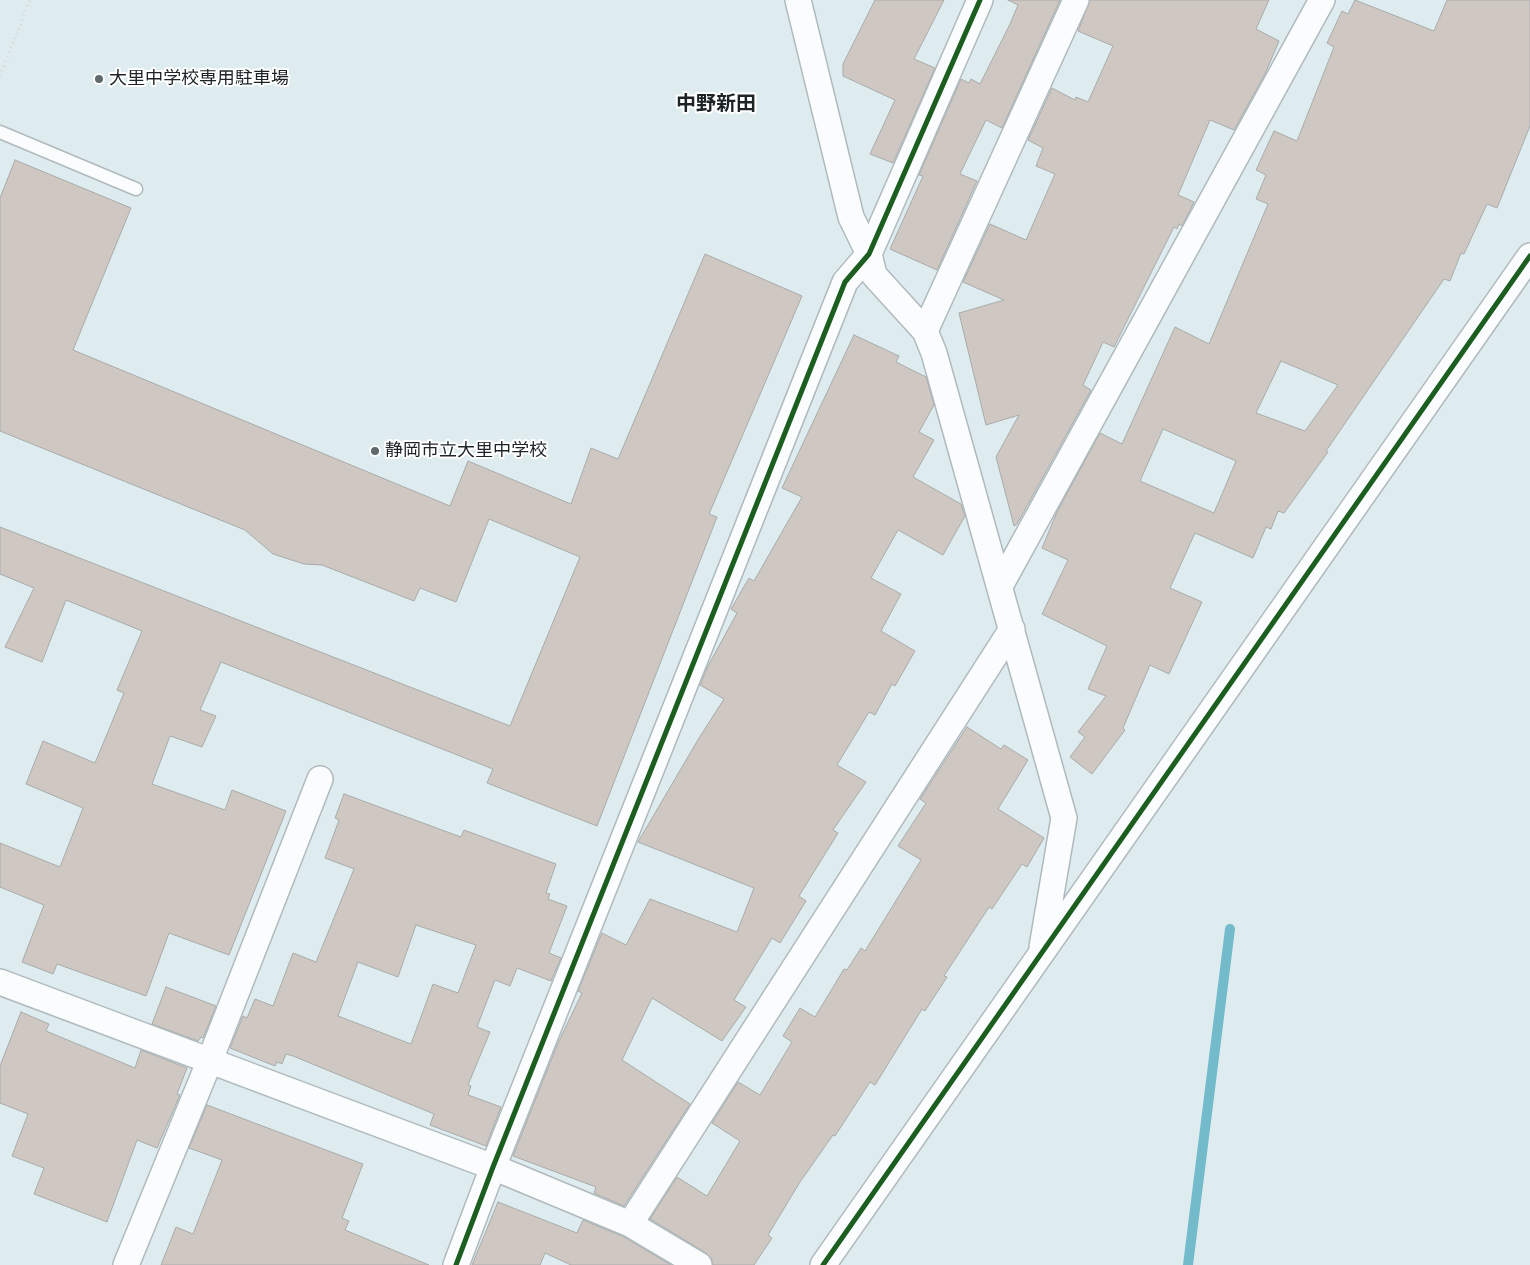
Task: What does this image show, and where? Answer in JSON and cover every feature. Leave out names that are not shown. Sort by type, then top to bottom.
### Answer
[{"type":"street","points":[[780,0],[800,8],[851,217],[869,254],[874,275],[925,331],[934,353],[1064,818],[1041,955]]},
{"type":"street","points":[[456,1265],[493,1167],[845,282],[869,254],[980,0]]},
{"type":"street","points":[[925,331],[1076,0]]},
{"type":"street","points":[[1000,586],[1322,0]]},
{"type":"street","points":[[823,1265],[1530,256]]},
{"type":"street","points":[[630,1224],[1012,629]]},
{"type":"street","points":[[126,1265],[210,1060],[320,780]]},
{"type":"street","points":[[0,982],[493,1167],[630,1224],[699,1265]]},
{"type":"lane","points":[[0,132],[136,189]]},
{"type":"path","points":[[0,76],[30,0]]},
{"type":"building","points":[[875,0],[944,0],[914,59],[935,68],[893,163],[870,154],[895,100],[843,76],[843,64]]},
{"type":"building","points":[[1008,0],[1060,0],[1002,128],[986,120],[960,174],[977,181],[937,270],[890,249],[923,176],[919,175],[961,79],[969,83],[971,79],[980,84],[1010,24],[1018,5]]},
{"type":"building","points":[[1090,0],[1269,0],[1256,29],[1279,41],[1265,74],[1234,130],[1210,120],[1178,195],[1194,202],[1182,226],[1179,224],[1177,229],[1174,227],[1114,347],[1103,342],[1083,385],[1091,390],[1017,524],[1014,526],[996,457],[1019,415],[986,425],[959,313],[1004,300],[963,282],[990,224],[1026,240],[1055,174],[1036,166],[1043,148],[1028,140],[1052,88],[1075,100],[1076,97],[1088,102],[1113,46],[1078,31]]},
{"type":"building","points":[[1355,0],[1434,31],[1447,0],[1530,0],[1530,126],[1497,208],[1487,204],[1464,254],[1461,253],[1450,281],[1444,279],[1326,451],[1328,452],[1284,513],[1278,511],[1271,529],[1266,527],[1253,558],[1195,533],[1170,588],[1202,602],[1169,674],[1150,665],[1123,728],[1125,730],[1092,774],[1070,757],[1085,737],[1078,732],[1106,696],[1088,689],[1107,646],[1042,614],[1068,560],[1042,548],[1057,512],[1100,433],[1122,444],[1175,327],[1209,344],[1268,204],[1256,199],[1266,175],[1256,170],[1274,131],[1297,141],[1334,47],[1327,43],[1342,11],[1348,14]],"holes":[[[1281,361],[1338,385],[1305,431],[1256,413]],[[1163,429],[1236,461],[1214,513],[1140,481]]]},
{"type":"building","points":[[15,160],[131,208],[73,350],[450,506],[468,461],[571,504],[591,448],[618,459],[705,254],[802,296],[709,514],[717,517],[597,826],[487,783],[493,769],[221,662],[200,710],[216,716],[202,747],[170,736],[152,784],[225,810],[232,790],[286,811],[229,955],[169,933],[146,996],[57,964],[53,974],[22,962],[44,905],[0,887],[0,843],[60,867],[83,808],[26,784],[43,741],[95,763],[124,693],[117,690],[142,631],[66,600],[42,662],[5,647],[34,588],[0,574],[0,527],[510,726],[580,557],[489,519],[456,602],[420,588],[414,601],[322,565],[304,564],[273,554],[245,530],[0,431],[0,198]]},
{"type":"building","points":[[854,335],[899,356],[896,362],[926,377],[934,405],[919,432],[934,440],[913,477],[961,504],[965,516],[943,555],[898,530],[871,578],[901,594],[881,631],[915,651],[895,686],[892,684],[875,715],[869,712],[837,765],[866,782],[833,830],[838,833],[799,896],[806,901],[780,943],[772,938],[734,1000],[746,1007],[722,1041],[652,998],[622,1060],[690,1104],[624,1206],[594,1193],[596,1187],[513,1156],[558,1043],[582,993],[578,991],[602,933],[626,945],[650,899],[737,932],[754,888],[638,842],[724,699],[700,685],[708,666],[737,613],[731,609],[749,578],[754,581],[802,497],[782,488]]},
{"type":"building","points":[[967,727],[1001,749],[1004,745],[1028,760],[998,809],[1044,838],[1027,867],[1022,864],[992,909],[989,907],[944,976],[947,977],[925,1011],[922,1009],[875,1085],[870,1082],[835,1136],[833,1135],[800,1182],[768,1235],[772,1238],[754,1265],[713,1265],[711,1258],[706,1253],[650,1219],[677,1177],[707,1196],[740,1141],[712,1123],[738,1082],[760,1095],[792,1042],[783,1036],[800,1008],[815,1017],[844,969],[847,970],[861,948],[865,951],[921,860],[898,846],[926,803],[920,799]]},
{"type":"building","points":[[344,794],[461,837],[464,830],[556,864],[546,893],[550,894],[548,899],[567,906],[549,953],[561,958],[551,981],[517,968],[510,986],[495,980],[477,1027],[490,1032],[468,1085],[471,1086],[468,1095],[501,1107],[486,1146],[430,1125],[434,1114],[293,1056],[286,1054],[282,1064],[277,1062],[275,1066],[230,1048],[243,1016],[247,1018],[255,999],[273,1006],[293,953],[316,962],[354,869],[325,858],[339,820],[335,818]],"holes":[[[416,925],[476,945],[458,993],[433,984],[411,1044],[338,1016],[358,962],[398,977]]]},
{"type":"building","points":[[166,987],[216,1006],[203,1038],[201,1037],[198,1041],[152,1024]]},
{"type":"building","points":[[21,1012],[49,1024],[46,1031],[135,1068],[141,1050],[187,1068],[177,1094],[180,1095],[157,1148],[137,1140],[107,1222],[34,1194],[44,1168],[12,1156],[28,1114],[0,1103],[0,1066]]},
{"type":"building","points":[[207,1105],[363,1164],[342,1218],[349,1221],[345,1230],[429,1265],[161,1265],[176,1227],[193,1234],[222,1160],[189,1148]]},
{"type":"building","points":[[498,1202],[577,1233],[583,1220],[624,1237],[671,1265],[571,1265],[545,1253],[540,1265],[472,1265]]},
{"type":"waterway","points":[[1188,1265],[1230,929]]},
{"type":"cycle path","points":[[456,1265],[493,1167],[845,282],[869,254],[980,0]]},
{"type":"cycle path","points":[[823,1265],[1530,256]]},
{"type":"place","name":"大里中学校専用駐車場","points":[[99,79]]},
{"type":"place","name":"静岡市立大里中学校","points":[[375,451]]},
{"type":"district","name":"中野新田","points":[[716,105]]}]
